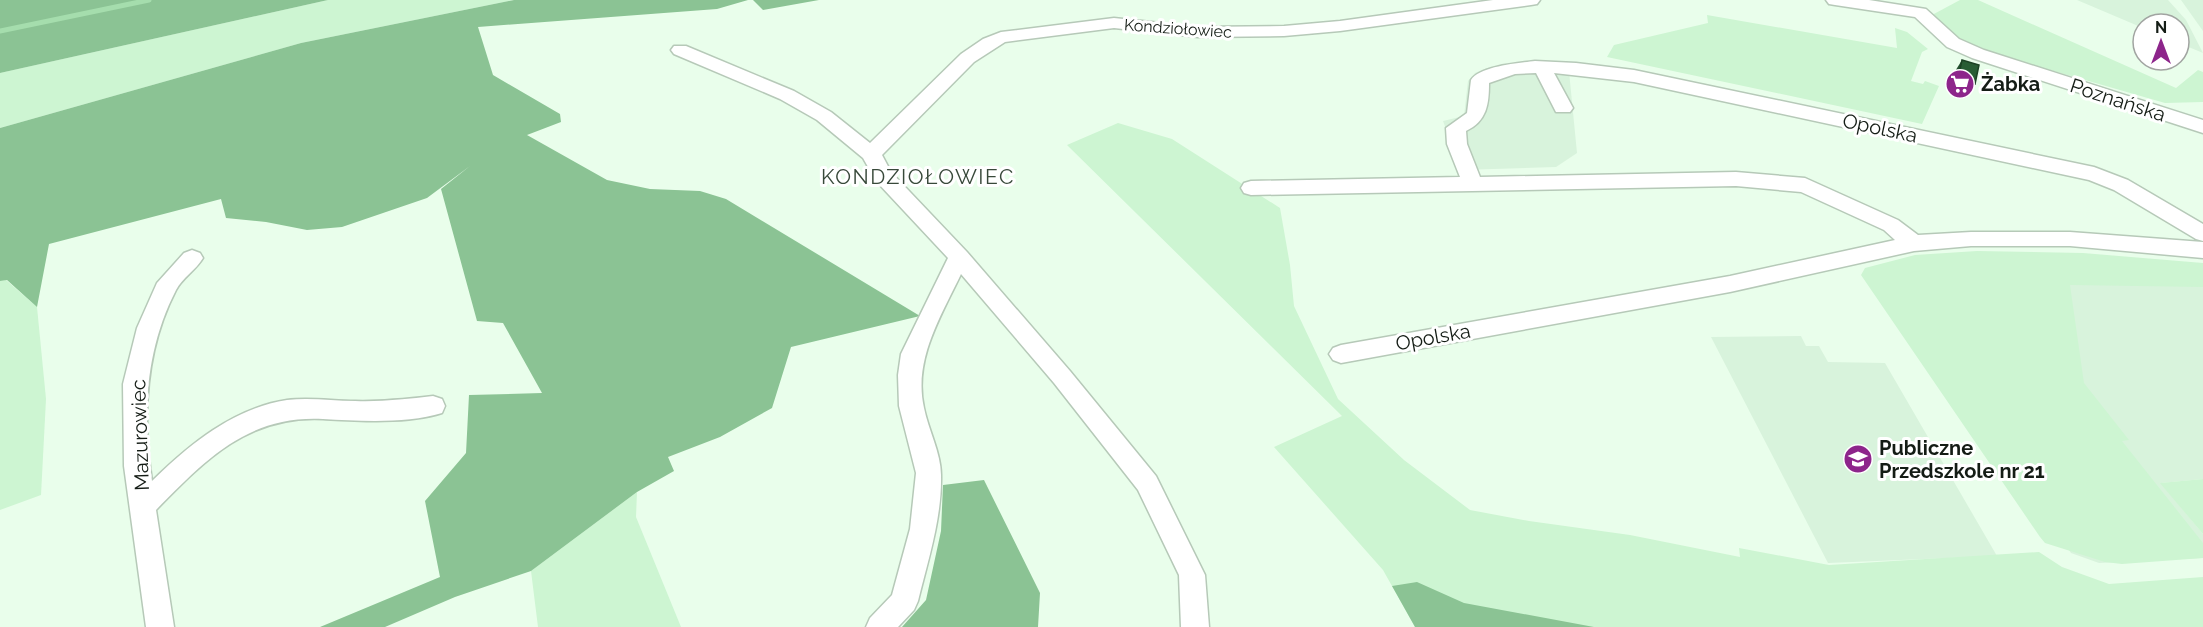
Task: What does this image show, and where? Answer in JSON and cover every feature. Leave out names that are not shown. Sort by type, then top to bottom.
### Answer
[{"type":"street","name":"Kondziołowiec","points":[[871,154],[920,108],[961,64],[992,40],[1001,37],[1114,23],[1207,33],[1284,31],[1340,26],[1531,0]]},
{"type":"street","name":"Poznańska","points":[[1835,0],[1920,13],[1953,43],[1977,54],[2203,127]]},
{"type":"street","points":[[680,50],[787,95],[824,116],[871,154],[883,176],[959,257],[1062,377],[1147,483],[1192,575],[1195,627]]},
{"type":"street","points":[[1542,67],[1563,108]]},
{"type":"street","name":"Opolska","points":[[1472,183],[1457,144],[1456,128],[1469,123],[1479,111],[1480,80],[1494,72],[1542,67],[1634,76],[2094,174],[2121,185],[2203,234]]},
{"type":"street","points":[[1251,188],[1736,179],[1805,186],[1891,225],[1914,243]]},
{"type":"street","name":"Opolska","points":[[1341,354],[1730,284],[1914,243],[1971,239],[2070,239],[2203,250]]},
{"type":"street","points":[[880,627],[904,601],[923,529],[929,473],[911,406],[910,375],[913,354],[959,257]]},
{"type":"street","name":"Mazurowiec","points":[[160,627],[137,466],[135,384],[148,328],[168,283],[192,258]]},
{"type":"street","points":[[143,507],[171,478],[216,441],[248,422],[279,412],[369,411],[433,406]]},
{"type":"shaded area","points":[[328,0],[514,0],[301,43],[0,128],[0,73]]},
{"type":"shaded area","points":[[1960,0],[1978,0],[2131,68],[2131,72],[2140,72],[2176,88],[2198,70],[2203,72],[2203,102],[2165,103],[1984,51],[1950,34],[1932,15]]},
{"type":"shaded area","points":[[2077,0],[2168,0],[2179,12],[2131,12],[2131,23]]},
{"type":"shaded area","points":[[2181,0],[2203,0],[2203,31],[2191,12]]},
{"type":"shaded area","points":[[1707,15],[1897,48],[1895,28],[1907,32],[1928,49],[1922,52],[1911,81],[1923,84],[1925,81],[1939,86],[1922,124],[1607,57],[1614,45],[1708,23]]},
{"type":"shaded area","points":[[2191,30],[2203,53],[2191,48]]},
{"type":"shaded area","points":[[1568,61],[1577,153],[1556,167],[1461,170],[1443,121],[1464,116],[1468,81],[1475,73],[1487,68],[1522,63]]},
{"type":"shaded area","points":[[1118,123],[1172,139],[1280,208],[1290,265],[1294,306],[1338,399],[1404,460],[1470,510],[1630,535],[1740,557],[1739,548],[1829,565],[2039,552],[2062,567],[2109,584],[2203,577],[2203,627],[1415,627],[1383,570],[1274,447],[1342,416],[1067,145]]},
{"type":"shaded area","points":[[1977,251],[2083,253],[2203,263],[2203,287],[2070,285],[2084,383],[2129,440],[2122,441],[2203,543],[2203,558],[2122,564],[2105,562],[2045,543],[2040,537],[1861,275],[1865,268],[1915,255]]},
{"type":"shaded area","points":[[1994,268],[2203,283],[2203,479],[2161,483],[2203,534],[2203,558],[2099,563],[2071,553],[1885,289]]},
{"type":"shaded area","points":[[6,280],[37,307],[46,399],[41,495],[0,510],[0,281]]},
{"type":"shaded area","name":"Publiczne Przedszkole nr 21","points":[[1801,336],[1806,346],[1819,346],[1828,362],[1885,363],[1997,556],[1828,563],[1711,337]]},
{"type":"shaded area","points":[[2203,479],[2203,534],[2160,483]]},
{"type":"shaded area","points":[[637,492],[636,517],[681,627],[538,627],[531,571]]},
{"type":"green space","points":[[0,0],[328,0],[0,73]]},
{"type":"green space","points":[[514,0],[748,0],[717,9],[478,27],[493,75],[560,114],[561,122],[527,135],[607,180],[650,189],[700,191],[726,199],[920,316],[791,347],[772,408],[720,437],[668,457],[674,471],[637,492],[531,571],[455,597],[385,627],[320,627],[440,577],[425,501],[466,453],[469,395],[542,393],[503,323],[477,321],[441,189],[470,166],[427,198],[342,227],[307,230],[266,222],[226,218],[221,199],[49,244],[37,307],[7,280],[0,281],[0,128],[301,43]]},
{"type":"green space","points":[[753,0],[819,0],[763,10]]},
{"type":"green space","points":[[984,480],[1040,593],[1038,627],[902,627],[926,600],[941,531],[943,485]]},
{"type":"green space","points":[[1417,582],[1464,603],[1594,627],[1415,627],[1392,586]]},
{"type":"building","points":[[1962,60],[1979,65],[1975,84],[1958,79]]},
{"type":"waterway","points":[[0,31],[149,0]]},
{"type":"place","name":"Żabka","points":[[1960,84]]},
{"type":"place","name":"Publiczne Przedszkole nr 21","points":[[1858,459]]},
{"type":"district","name":"KONDZIOŁOWIEC","points":[[918,177]]}]
